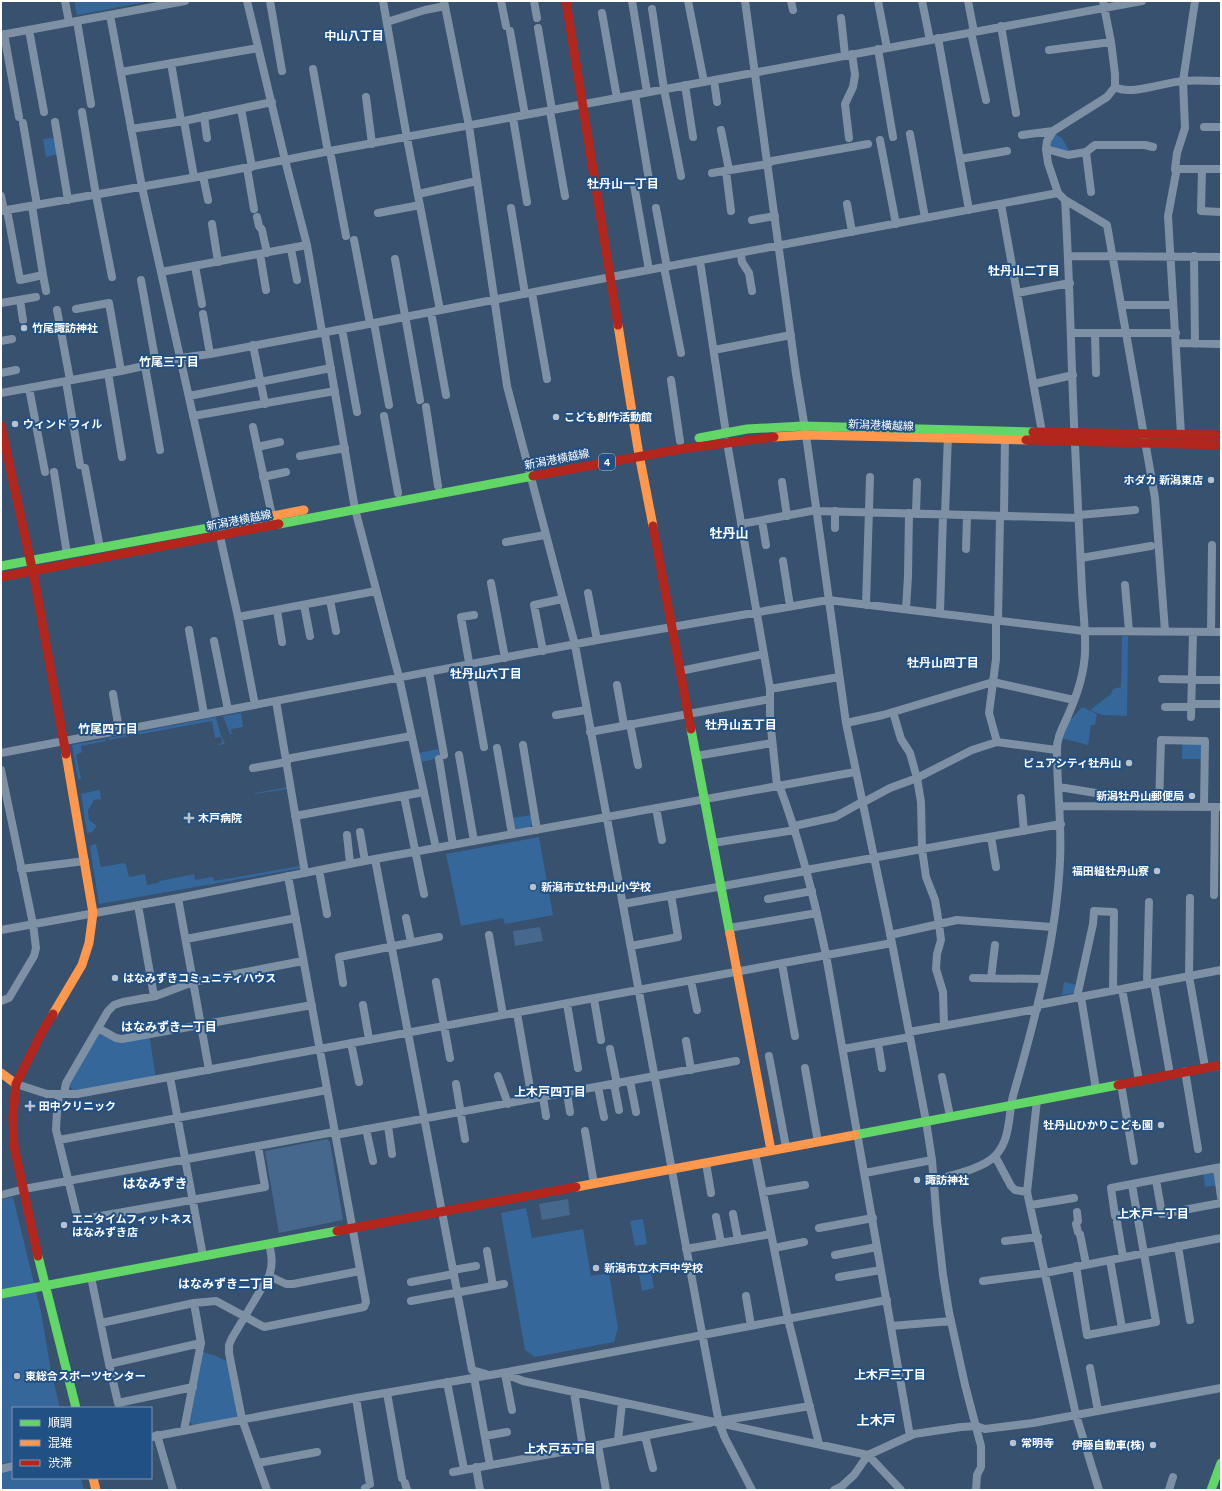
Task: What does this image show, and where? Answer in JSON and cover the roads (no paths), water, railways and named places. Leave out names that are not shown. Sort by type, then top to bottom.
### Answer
[{"type":"street","points":[[65,1],[73,22],[91,104]]},
{"type":"street","points":[[46,291],[21,120],[2,34],[185,1]]},
{"type":"street","points":[[247,1],[307,245],[322,332],[325,335],[331,368],[354,505],[399,678],[436,848]]},
{"type":"street","points":[[270,1],[282,71]]},
{"type":"street","points":[[383,1],[407,138],[440,310]]},
{"type":"street","points":[[501,1],[508,28],[525,115]]},
{"type":"street","points":[[534,1],[537,18]]},
{"type":"street","points":[[566,1],[639,453],[771,1150]]},
{"type":"street","points":[[632,1],[647,92]]},
{"type":"street","points":[[688,1],[704,82]]},
{"type":"street","points":[[746,1],[791,335],[846,723],[891,939],[926,1121],[932,1160],[943,1276],[951,1321],[980,1446],[981,1466],[977,1475],[976,1490]]},
{"type":"street","points":[[791,1],[793,10]]},
{"type":"street","points":[[878,1],[887,48]]},
{"type":"street","points":[[922,1],[934,39],[960,159],[969,210]]},
{"type":"street","points":[[968,1],[972,32],[986,100]]},
{"type":"street","points":[[4,211],[203,176],[887,48],[972,32],[1104,4],[1142,1]]},
{"type":"street","points":[[1181,434],[1168,216],[1176,174],[1174,169],[1177,153],[1185,128],[1183,81],[1195,1]]},
{"type":"street","points":[[387,22],[445,4],[469,126],[507,386],[575,645],[606,817],[640,990],[718,1422],[752,1490]]},
{"type":"street","points":[[1022,135],[1053,131],[1107,97],[1115,87],[1111,42],[1104,4]]},
{"type":"street","points":[[652,9],[664,89],[680,176]]},
{"type":"street","points":[[602,13],[617,98]]},
{"type":"street","points":[[110,15],[142,187],[238,617],[255,705]]},
{"type":"street","points":[[841,18],[855,75],[853,87],[845,104],[850,138]]},
{"type":"street","points":[[1001,26],[1016,113]]},
{"type":"street","points":[[538,28],[565,196]]},
{"type":"street","points":[[30,30],[44,112]]},
{"type":"street","points":[[1049,50],[1111,42]]},
{"type":"street","points":[[121,72],[258,48]]},
{"type":"street","points":[[878,49],[893,136]]},
{"type":"street","points":[[172,63],[194,177]]},
{"type":"street","points":[[313,69],[346,236]]},
{"type":"street","points":[[714,80],[717,102]]},
{"type":"street","points":[[1115,87],[1120,90],[1140,89],[1183,81],[1221,81]]},
{"type":"street","points":[[685,86],[693,137]]},
{"type":"street","points":[[634,95],[649,180]]},
{"type":"street","points":[[366,97],[372,144]]},
{"type":"street","points":[[132,129],[182,121],[272,102]]},
{"type":"street","points":[[241,109],[255,213],[259,226],[262,230],[266,290]]},
{"type":"street","points":[[82,112],[112,277]]},
{"type":"street","points":[[204,116],[207,138]]},
{"type":"street","points":[[513,118],[527,202]]},
{"type":"street","points":[[55,122],[68,200]]},
{"type":"street","points":[[1204,128],[1221,127]]},
{"type":"street","points":[[721,130],[728,171],[731,211]]},
{"type":"street","points":[[1053,131],[1047,141],[1046,149],[1048,163],[1058,193],[1065,200],[1107,225],[1155,498],[1165,631]]},
{"type":"street","points":[[910,134],[925,218]]},
{"type":"street","points":[[880,140],[896,224]]},
{"type":"street","points":[[712,173],[768,164],[772,161],[868,144]]},
{"type":"street","points":[[1046,149],[1068,155],[1086,152],[1095,145],[1145,145],[1153,147]]},
{"type":"street","points":[[960,159],[1007,151]]},
{"type":"street","points":[[1086,152],[1091,192]]},
{"type":"street","points":[[1174,169],[1221,169]]},
{"type":"street","points":[[1202,169],[1201,212],[1221,212]]},
{"type":"street","points":[[203,176],[208,200]]},
{"type":"street","points":[[418,194],[477,181]]},
{"type":"street","points":[[634,185],[649,270]]},
{"type":"street","points":[[1,393],[1058,193]]},
{"type":"street","points":[[1,196],[20,280],[43,276]]},
{"type":"street","points":[[934,1180],[966,1171],[995,1156],[1008,1133],[1011,1105],[1038,1007],[1058,886],[1061,824],[1056,750],[1061,728],[1074,700],[1085,655],[1074,438],[1069,256],[1065,200]]},
{"type":"street","points":[[847,204],[852,232]]},
{"type":"street","points":[[1001,204],[1042,432]]},
{"type":"street","points":[[378,213],[420,205]]},
{"type":"street","points":[[510,208],[547,379]]},
{"type":"street","points":[[656,208],[681,353]]},
{"type":"street","points":[[752,220],[775,216]]},
{"type":"street","points":[[212,224],[218,262]]},
{"type":"street","points":[[354,240],[389,405]]},
{"type":"street","points":[[161,272],[307,245]]},
{"type":"street","points":[[291,249],[297,280]]},
{"type":"street","points":[[741,254],[742,262],[749,272],[752,291]]},
{"type":"street","points":[[1069,256],[1113,255],[1221,257]]},
{"type":"street","points":[[1194,256],[1195,344]]},
{"type":"street","points":[[395,259],[420,400]]},
{"type":"street","points":[[700,261],[726,437],[770,689],[772,742],[778,785],[794,828],[812,891],[826,955],[910,1436]]},
{"type":"street","points":[[195,266],[202,304]]},
{"type":"street","points":[[141,280],[156,364]]},
{"type":"street","points":[[1017,293],[1070,282]]},
{"type":"street","points":[[1,303],[36,297]]},
{"type":"street","points":[[20,300],[24,320]]},
{"type":"street","points":[[76,309],[109,303],[121,371]]},
{"type":"street","points":[[1122,305],[1173,305]]},
{"type":"street","points":[[57,310],[83,466],[100,548]]},
{"type":"street","points":[[430,312],[446,395]]},
{"type":"street","points":[[203,314],[210,354]]},
{"type":"street","points":[[342,329],[357,412]]},
{"type":"street","points":[[1071,333],[1176,333]]},
{"type":"street","points":[[1095,333],[1096,373]]},
{"type":"street","points":[[714,350],[791,335]]},
{"type":"street","points":[[1,341],[12,339]]},
{"type":"street","points":[[1176,344],[1221,344]]},
{"type":"street","points":[[253,345],[265,404]]},
{"type":"street","points":[[145,366],[160,450]]},
{"type":"street","points":[[189,396],[331,368]]},
{"type":"street","points":[[1,373],[16,370]]},
{"type":"street","points":[[108,373],[122,457]]},
{"type":"street","points":[[1034,384],[1073,375]]},
{"type":"street","points":[[671,380],[680,441]]},
{"type":"street","points":[[29,388],[45,472]]},
{"type":"street","points":[[193,416],[335,391]]},
{"type":"street","points":[[426,407],[438,486]]},
{"type":"street","points":[[384,416],[398,494]]},
{"type":"street","points":[[1,426],[33,570],[93,913],[89,943],[82,965],[32,1050],[16,1084],[13,1109],[14,1146],[45,1285],[76,1407]]},
{"type":"street","points":[[253,428],[272,516]]},
{"type":"street","name":"新潟港横越線","points":[[1,566],[272,516],[354,505],[639,453],[726,437],[747,429],[1005,441],[1143,434],[1221,435]]},
{"type":"street","points":[[940,613],[948,430]]},
{"type":"street","name":"新潟港横越線","points":[[805,431],[948,430],[1042,432],[1074,438],[1145,444],[1221,445]]},
{"type":"street","points":[[997,742],[989,713],[996,659],[1005,431]]},
{"type":"street","name":"新潟港横越線","points":[[639,453],[680,441],[726,437]]},
{"type":"street","points":[[257,447],[280,442]]},
{"type":"street","points":[[300,456],[345,448]]},
{"type":"street","points":[[54,472],[67,554]]},
{"type":"street","points":[[263,477],[286,472]]},
{"type":"street","name":"新潟港横越線","points":[[1,577],[220,536],[438,486],[529,473]]},
{"type":"street","points":[[866,605],[870,477]]},
{"type":"street","points":[[782,482],[787,516]]},
{"type":"street","points":[[906,609],[912,513],[917,482]]},
{"type":"street","points":[[741,524],[816,511],[1002,517],[1079,517],[1135,510]]},
{"type":"street","points":[[835,511],[835,528]]},
{"type":"street","points":[[966,549],[967,516]]},
{"type":"street","points":[[762,521],[766,545]]},
{"type":"street","points":[[506,542],[545,535]]},
{"type":"street","points":[[1211,632],[1212,545]]},
{"type":"street","points":[[1081,558],[1151,546]]},
{"type":"street","points":[[783,560],[790,606]]},
{"type":"street","points":[[491,583],[505,658]]},
{"type":"street","points":[[1125,585],[1129,631]]},
{"type":"street","points":[[238,617],[376,592]]},
{"type":"street","points":[[588,593],[597,640]]},
{"type":"street","points":[[543,651],[534,605],[562,599]]},
{"type":"street","points":[[330,600],[336,631]]},
{"type":"street","points":[[1,753],[63,740],[597,640],[828,600],[1084,630],[1221,632]]},
{"type":"street","points":[[304,605],[310,636]]},
{"type":"street","points":[[277,610],[282,642]]},
{"type":"street","points":[[474,615],[461,617],[484,747]]},
{"type":"street","points":[[189,630],[204,714]]},
{"type":"street","points":[[1191,717],[1193,632]]},
{"type":"street","points":[[214,641],[228,710]]},
{"type":"street","points":[[680,671],[764,654]]},
{"type":"street","points":[[429,672],[453,845]]},
{"type":"street","points":[[770,689],[839,677]]},
{"type":"street","points":[[1162,679],[1221,680]]},
{"type":"street","points":[[846,723],[892,712],[993,682],[1074,700]]},
{"type":"street","points":[[617,685],[638,765]]},
{"type":"street","points":[[113,694],[119,730]]},
{"type":"street","points":[[590,732],[770,699]]},
{"type":"street","points":[[276,701],[304,873]]},
{"type":"street","points":[[1165,707],[1221,704]]},
{"type":"street","points":[[556,715],[586,710]]},
{"type":"street","points":[[892,712],[901,740],[910,753],[917,778],[921,802],[922,849],[926,877],[935,900],[940,924],[941,940],[936,954],[936,969],[943,992],[944,1025]]},
{"type":"street","points":[[253,768],[412,736]]},
{"type":"street","points":[[1159,806],[1161,740],[1205,741],[1204,807]]},
{"type":"street","points":[[696,756],[772,742]]},
{"type":"street","points":[[713,843],[794,828],[835,817],[890,788],[917,778],[972,750],[997,742],[1056,750]]},
{"type":"street","points":[[523,745],[537,830]]},
{"type":"street","points":[[497,748],[512,834]]},
{"type":"street","points":[[460,755],[474,841]]},
{"type":"street","points":[[1,770],[33,924],[36,948],[34,956],[8,998],[1,1002]]},
{"type":"street","points":[[1,930],[178,898],[375,859],[704,798],[855,772]]},
{"type":"street","points":[[1059,787],[1102,794]]},
{"type":"street","points":[[295,816],[424,792]]},
{"type":"street","points":[[404,796],[424,894]]},
{"type":"street","points":[[1021,798],[1024,831]]},
{"type":"street","points":[[1060,806],[1218,807],[1214,895]]},
{"type":"street","points":[[656,808],[662,840]]},
{"type":"street","points":[[623,904],[1061,824]]},
{"type":"street","points":[[360,832],[365,861]]},
{"type":"street","points":[[347,835],[350,864]]},
{"type":"street","points":[[991,837],[996,867]]},
{"type":"street","points":[[375,859],[472,1370],[489,1375]]},
{"type":"street","points":[[21,869],[85,861]]},
{"type":"street","points":[[320,870],[327,914]]},
{"type":"street","points":[[100,1323],[194,1303],[216,1301],[244,1317],[264,1326],[364,1307],[366,1302],[334,1134],[320,1048],[288,876]]},
{"type":"street","points":[[768,899],[812,891]]},
{"type":"street","points":[[631,946],[678,937],[671,895]]},
{"type":"street","points":[[178,898],[209,1070]]},
{"type":"street","points":[[1190,898],[1189,976],[1206,1067]]},
{"type":"street","points":[[1149,902],[1150,983],[1170,1074]]},
{"type":"street","points":[[138,905],[154,996]]},
{"type":"street","points":[[1096,1088],[1079,997],[1094,924],[1094,911],[1114,912],[1113,990]]},
{"type":"street","points":[[729,928],[817,913]]},
{"type":"street","points":[[186,939],[296,918]]},
{"type":"street","points":[[406,918],[411,942]]},
{"type":"street","points":[[1,1073],[16,1084],[47,1094],[70,1095],[782,964],[891,939],[957,920],[1052,928]]},
{"type":"street","points":[[489,935],[504,1015]]},
{"type":"street","points":[[343,983],[339,956],[439,937]]},
{"type":"street","points":[[991,978],[994,945]]},
{"type":"street","points":[[258,1146],[265,1187],[78,1220],[56,1130],[57,1111],[61,1094],[66,1083],[108,1011],[114,1005],[154,996],[193,982],[303,961]]},
{"type":"street","points":[[782,964],[795,1036]]},
{"type":"street","points":[[843,1049],[878,1043],[944,1025],[1038,1007],[1113,990],[1221,970]]},
{"type":"street","points":[[974,978],[1043,980]]},
{"type":"street","points":[[691,981],[697,1010]]},
{"type":"street","points":[[436,982],[450,1058]]},
{"type":"street","points":[[1122,989],[1139,1080]]},
{"type":"street","points":[[594,999],[601,1040]]},
{"type":"street","points":[[567,1004],[578,1068]]},
{"type":"street","points":[[98,1028],[116,1038],[122,1039],[312,1005]]},
{"type":"street","points":[[363,1005],[369,1040]]},
{"type":"street","points":[[517,1013],[532,1099]]},
{"type":"street","points":[[686,1041],[691,1070]]},
{"type":"street","points":[[351,1043],[359,1082]]},
{"type":"street","points":[[878,1043],[882,1068]]},
{"type":"street","points":[[610,1049],[616,1084],[618,1110]]},
{"type":"street","points":[[769,1056],[786,1147]]},
{"type":"street","points":[[1,1195],[24,1189],[184,1159],[388,1126],[736,1061]]},
{"type":"street","points":[[1,1294],[818,1142],[1221,1065]]},
{"type":"street","points":[[805,1068],[818,1142]]},
{"type":"street","points":[[1185,1071],[1198,1149]]},
{"type":"street","points":[[498,1076],[508,1104]]},
{"type":"street","points":[[170,1077],[203,1256]]},
{"type":"street","points":[[942,1077],[950,1116]]},
{"type":"street","points":[[630,1081],[636,1112]]},
{"type":"street","points":[[456,1084],[465,1138]]},
{"type":"street","points":[[1121,1084],[1134,1162]]},
{"type":"street","points":[[598,1087],[604,1117]]},
{"type":"street","points":[[59,1140],[327,1090]]},
{"type":"street","points":[[567,1093],[570,1112]]},
{"type":"street","points":[[543,1097],[546,1116]]},
{"type":"street","points":[[1037,1100],[1028,1192],[1076,1415],[1099,1490]]},
{"type":"street","points":[[388,1126],[392,1154]]},
{"type":"street","points":[[366,1129],[373,1161]]},
{"type":"street","points":[[585,1131],[594,1184]]},
{"type":"street","points":[[755,1153],[788,1319],[819,1444]]},
{"type":"street","points":[[995,1156],[1011,1186],[1015,1190],[1028,1192]]},
{"type":"street","points":[[865,1172],[932,1160]]},
{"type":"street","points":[[706,1163],[711,1193]]},
{"type":"street","points":[[1136,1213],[1115,1216],[1111,1188],[1219,1168],[1221,1197]]},
{"type":"street","points":[[1156,1180],[1162,1214],[1221,1203]]},
{"type":"street","points":[[763,1192],[805,1185]]},
{"type":"street","points":[[1076,1266],[1087,1335],[1156,1322],[1132,1185]]},
{"type":"street","points":[[1031,1205],[1074,1198]]},
{"type":"street","points":[[1077,1212],[1078,1221],[1076,1224],[1080,1234],[1086,1264]]},
{"type":"street","points":[[733,1214],[738,1240]]},
{"type":"street","points":[[716,1217],[721,1243]]},
{"type":"street","points":[[819,1228],[872,1218]]},
{"type":"street","points":[[1117,1222],[1123,1257]]},
{"type":"street","points":[[686,1249],[771,1234]]},
{"type":"street","points":[[1005,1241],[1038,1237]]},
{"type":"street","points":[[983,1281],[1045,1273],[1221,1238]]},
{"type":"street","points":[[774,1248],[804,1242]]},
{"type":"street","points":[[267,1490],[242,1419],[229,1353],[229,1345],[269,1276],[272,1264],[269,1244]]},
{"type":"street","points":[[1178,1246],[1190,1320]]},
{"type":"street","points":[[835,1254],[878,1247]]},
{"type":"street","points":[[487,1251],[493,1286]]},
{"type":"street","points":[[1110,1260],[1122,1328]]},
{"type":"street","points":[[411,1282],[476,1266]]},
{"type":"street","points":[[839,1277],[881,1270]]},
{"type":"street","points":[[269,1276],[286,1284],[293,1284],[360,1271]]},
{"type":"street","points":[[91,1277],[118,1403],[193,1387]]},
{"type":"street","points":[[411,1301],[504,1284]]},
{"type":"street","points":[[746,1296],[751,1326]]},
{"type":"street","points":[[173,1490],[154,1436],[474,1377],[504,1374],[560,1361],[702,1336],[886,1300]]},
{"type":"street","points":[[184,1430],[202,1343],[194,1303]]},
{"type":"street","points":[[891,1326],[951,1321]]},
{"type":"street","points":[[109,1364],[202,1343]]},
{"type":"street","points":[[1090,1368],[1098,1411]]},
{"type":"street","points":[[504,1374],[523,1381],[868,1455],[901,1490]]},
{"type":"street","points":[[504,1374],[512,1410]]},
{"type":"street","points":[[474,1377],[490,1465]]},
{"type":"street","points":[[447,1382],[464,1470]]},
{"type":"street","points":[[834,1490],[842,1486],[854,1475],[868,1455],[914,1434],[976,1426],[985,1429],[1005,1427],[1221,1388]]},
{"type":"street","points":[[574,1392],[583,1448]]},
{"type":"street","points":[[387,1393],[405,1484]]},
{"type":"street","points":[[356,1398],[367,1487]]},
{"type":"street","points":[[618,1440],[622,1403]]},
{"type":"street","points":[[452,1472],[583,1448],[618,1440],[810,1406]]},
{"type":"street","points":[[747,1429],[750,1416]]},
{"type":"street","points":[[485,1436],[507,1432]]},
{"type":"street","points":[[645,1436],[653,1468]]},
{"type":"street","points":[[598,1445],[606,1490]]},
{"type":"street","points":[[258,1463],[317,1452]]},
{"type":"street","points":[[1212,1490],[1221,1462]]},
{"type":"street","points":[[1,1468],[12,1466]]},
{"type":"street","points":[[476,1467],[480,1490]]},
{"type":"street","points":[[1169,1490],[1173,1477]]},
{"type":"street","points":[[93,1479],[96,1490]]},
{"type":"place","name":"竹尾諏訪神社","points":[[24,328]]},
{"type":"place","name":"こども創作活動館","points":[[556,417]]},
{"type":"place","name":"ウィンド フィル","points":[[15,424]]},
{"type":"place","name":"ホダカ 新潟東店","points":[[1211,480]]},
{"type":"place","name":"ピュアシティ牡丹山","points":[[1129,763]]},
{"type":"place","name":"新潟牡丹山郵便局","points":[[1192,796]]},
{"type":"place","name":"木戸病院","points":[[189,818]]},
{"type":"place","name":"福田組牡丹山寮","points":[[1157,871]]},
{"type":"place","name":"新潟市立牡丹山小学校","points":[[533,887]]},
{"type":"place","name":"はなみずきコミュニティハウス","points":[[115,978]]},
{"type":"place","name":"田中クリニック","points":[[30,1106]]},
{"type":"place","name":"牡丹山ひかりこども園","points":[[1161,1125]]},
{"type":"place","name":"諏訪神社","points":[[917,1180]]},
{"type":"place","name":"エニタイムフィットネス はなみずき店","points":[[64,1225]]},
{"type":"place","name":"新潟市立木戸中学校","points":[[596,1268]]},
{"type":"place","name":"東総合スポーツセンター","points":[[17,1376]]},
{"type":"place","name":"常明寺","points":[[1013,1443]]},
{"type":"place","name":"伊藤自動車(株)","points":[[1153,1445]]},
{"type":"district","name":"中山八丁目","points":[[354,36]]},
{"type":"district","name":"牡丹山一丁目","points":[[623,184]]},
{"type":"district","name":"牡丹山二丁目","points":[[1024,271]]},
{"type":"district","name":"竹尾三丁目","points":[[169,362]]},
{"type":"district","name":"牡丹山","points":[[729,533]]},
{"type":"district","name":"牡丹山四丁目","points":[[943,663]]},
{"type":"district","name":"牡丹山六丁目","points":[[486,674]]},
{"type":"district","name":"牡丹山五丁目","points":[[741,725]]},
{"type":"district","name":"竹尾四丁目","points":[[108,729]]},
{"type":"district","name":"はなみずき一丁目","points":[[169,1027]]},
{"type":"district","name":"上木戸四丁目","points":[[550,1092]]},
{"type":"district","name":"はなみずき","points":[[155,1183]]},
{"type":"district","name":"上木戸一丁目","points":[[1153,1214]]},
{"type":"district","name":"はなみずき二丁目","points":[[226,1284]]},
{"type":"district","name":"上木戸三丁目","points":[[890,1375]]},
{"type":"district","name":"上木戸","points":[[876,1420]]},
{"type":"district","name":"上木戸五丁目","points":[[560,1449]]}]
